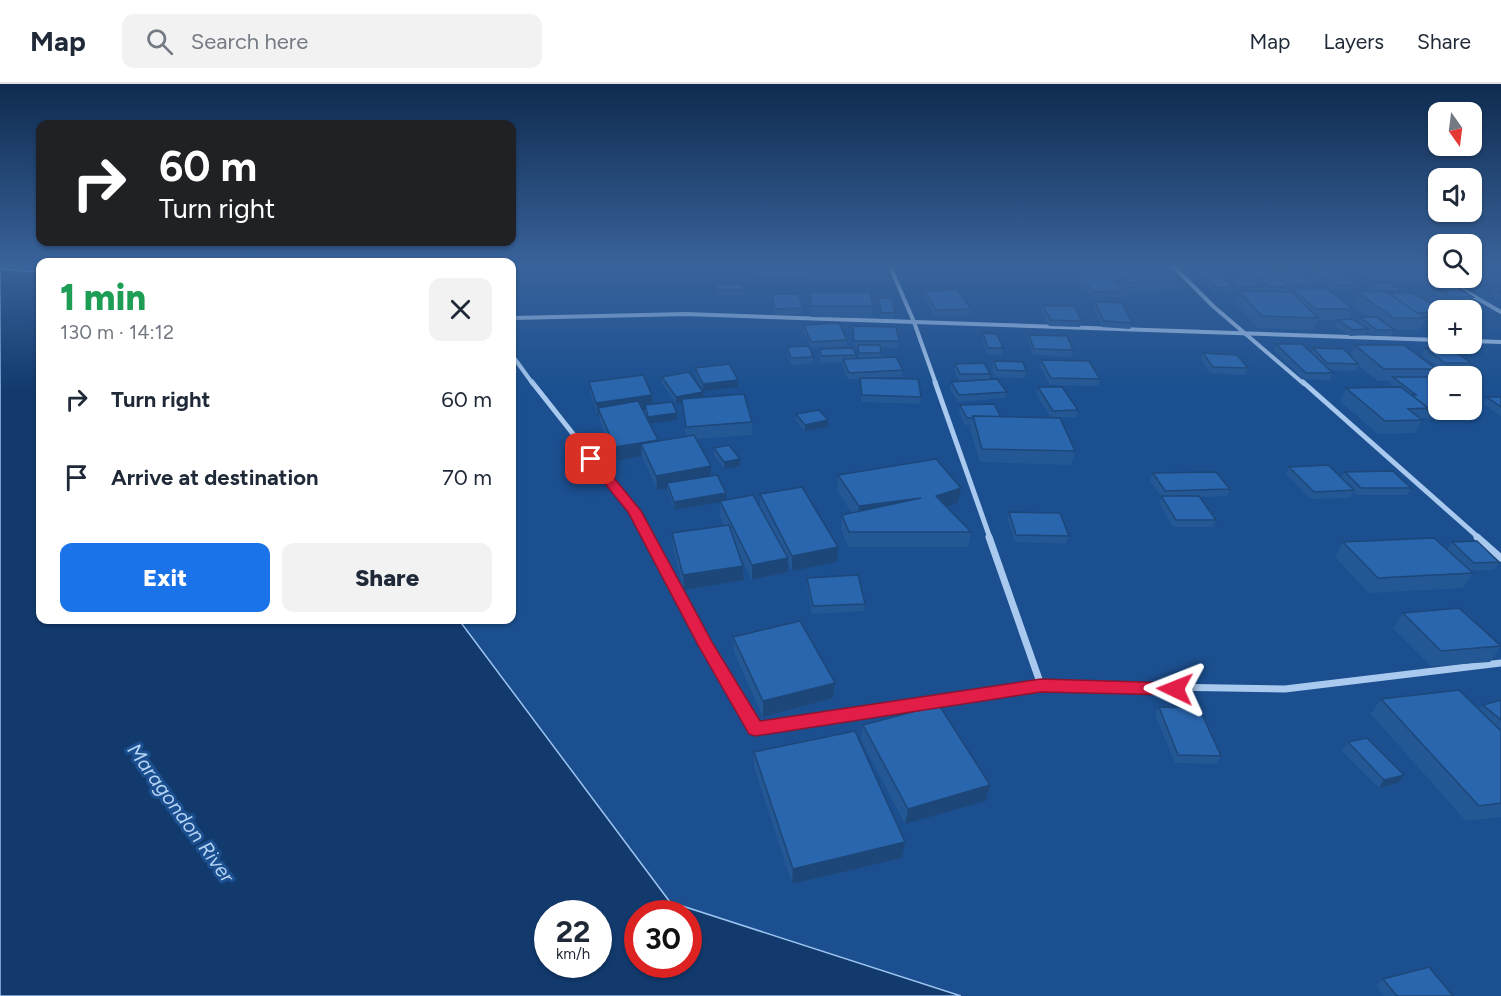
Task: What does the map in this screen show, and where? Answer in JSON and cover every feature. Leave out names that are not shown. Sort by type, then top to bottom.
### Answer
[{"type":"street","points":[[907,307],[1041,685]]},
{"type":"street","points":[[1214,307],[1247,333],[1501,558]]},
{"type":"street","points":[[516,318],[686,314],[1428,340]]},
{"type":"street","points":[[1482,341],[1501,342]]},
{"type":"street","points":[[516,361],[549,406],[634,511],[706,645],[755,729],[1041,685],[1285,689],[1501,663]]},
{"type":"water","name":"Maragondon River","points":[[0,307],[36,307],[36,624],[462,624],[669,900],[624,900],[624,978],[702,978],[702,912],[961,996],[0,996]]},
{"type":"building","points":[[775,307],[802,308],[775,309]]},
{"type":"building","points":[[880,307],[894,307],[895,313],[881,313]]},
{"type":"building","points":[[934,307],[969,307],[971,309],[936,310]]},
{"type":"building","points":[[1043,307],[1074,307],[1082,321],[1051,320]]},
{"type":"building","points":[[1097,307],[1124,307],[1132,323],[1104,321]]},
{"type":"building","points":[[1253,307],[1306,307],[1318,318],[1262,316]]},
{"type":"building","points":[[1313,307],[1350,307],[1353,309],[1316,309]]},
{"type":"building","points":[[1378,307],[1409,307],[1426,318],[1394,318]]},
{"type":"building","points":[[1408,307],[1428,307],[1428,312],[1417,313]]},
{"type":"building","points":[[1360,317],[1377,317],[1394,330],[1377,330]]},
{"type":"building","points":[[1352,319],[1368,329],[1353,330],[1338,320]]},
{"type":"building","points":[[839,323],[847,340],[811,342],[804,325]]},
{"type":"building","points":[[853,326],[896,327],[899,341],[854,341]]},
{"type":"building","points":[[983,333],[997,334],[1003,348],[988,348]]},
{"type":"building","points":[[1029,335],[1067,336],[1073,350],[1034,349]]},
{"type":"building","points":[[1276,344],[1302,344],[1333,373],[1306,373]]},
{"type":"building","points":[[858,345],[880,345],[881,353],[859,353]]},
{"type":"building","points":[[1355,345],[1404,345],[1432,366],[1428,366],[1428,369],[1384,369]]},
{"type":"building","points":[[809,346],[813,357],[791,358],[787,347]]},
{"type":"building","points":[[853,348],[856,355],[821,356],[820,349]]},
{"type":"building","points":[[1313,348],[1344,349],[1358,364],[1327,363]]},
{"type":"building","points":[[1203,353],[1237,355],[1248,368],[1213,367]]},
{"type":"building","points":[[1433,354],[1458,354],[1471,363],[1445,363]]},
{"type":"building","points":[[896,357],[903,370],[849,373],[843,359]]},
{"type":"building","points":[[1041,360],[1089,361],[1100,379],[1051,378]]},
{"type":"building","points":[[994,361],[1023,362],[1026,371],[997,370]]},
{"type":"building","points":[[984,363],[990,374],[960,374],[955,364]]},
{"type":"building","points":[[729,364],[738,380],[703,384],[695,368]]},
{"type":"building","points":[[689,372],[703,392],[676,397],[662,377]]},
{"type":"building","points":[[643,375],[652,395],[596,403],[589,382]]},
{"type":"building","points":[[1393,377],[1428,377],[1428,408],[1411,395],[1416,395]]},
{"type":"building","points":[[860,378],[918,379],[921,397],[862,395]]},
{"type":"building","points":[[997,379],[1007,392],[959,395],[951,382]]},
{"type":"building","points":[[1038,387],[1062,387],[1078,410],[1053,411]]},
{"type":"building","points":[[1401,387],[1428,408],[1408,409],[1422,420],[1385,421],[1346,388]]},
{"type":"building","points":[[744,394],[752,422],[686,427],[682,399]]},
{"type":"building","points":[[1487,397],[1501,397],[1501,407]]},
{"type":"building","points":[[638,401],[658,440],[615,447],[598,408]]},
{"type":"building","points":[[672,402],[677,413],[648,417],[645,405]]},
{"type":"building","points":[[994,404],[1001,417],[973,416],[973,418],[967,418],[960,405]]},
{"type":"building","points":[[819,410],[828,420],[805,425],[796,414]]},
{"type":"building","points":[[973,416],[1060,418],[1075,451],[982,449]]},
{"type":"building","points":[[694,435],[711,466],[656,476],[641,444]]},
{"type":"building","points":[[729,445],[740,459],[724,462],[714,448]]},
{"type":"building","points":[[936,459],[961,488],[936,496],[971,532],[849,532],[842,515],[921,498],[859,506],[838,475]]},
{"type":"building","points":[[1328,465],[1354,490],[1314,492],[1289,467]]},
{"type":"building","points":[[1393,471],[1411,488],[1361,488],[1345,472]]},
{"type":"building","points":[[1216,472],[1230,489],[1165,491],[1153,473]]},
{"type":"building","points":[[717,475],[726,493],[674,502],[667,483]]},
{"type":"building","points":[[802,487],[838,547],[792,556],[760,494]]},
{"type":"building","points":[[753,495],[788,558],[752,565],[720,501]]},
{"type":"building","points":[[1161,496],[1199,496],[1216,520],[1176,520]]},
{"type":"building","points":[[1009,512],[1060,513],[1069,536],[1016,535]]},
{"type":"building","points":[[729,525],[743,566],[683,575],[672,533]]},
{"type":"building","points":[[1434,538],[1473,573],[1378,578],[1343,542]]},
{"type":"building","points":[[1477,541],[1499,562],[1474,563],[1452,542]]},
{"type":"building","points":[[858,575],[865,604],[813,606],[807,578]]},
{"type":"building","points":[[1459,608],[1501,646],[1441,651],[1403,613]]},
{"type":"building","points":[[800,621],[835,683],[763,701],[733,637]]},
{"type":"building","points":[[1459,690],[1501,731],[1501,803],[1479,806],[1381,699]]},
{"type":"building","points":[[1501,700],[1501,720],[1483,705]]},
{"type":"building","points":[[939,705],[990,785],[908,809],[863,725]]},
{"type":"building","points":[[1159,707],[1199,708],[1221,756],[1178,755]]},
{"type":"building","points":[[855,731],[905,842],[793,869],[754,752]]},
{"type":"building","points":[[1367,738],[1404,775],[1384,780],[1348,742]]},
{"type":"building","points":[[1429,967],[1453,996],[1397,996],[1383,979]]},
{"type":"route","points":[[591,459],[634,511],[706,645],[755,729],[1041,685],[1175,689]]}]
